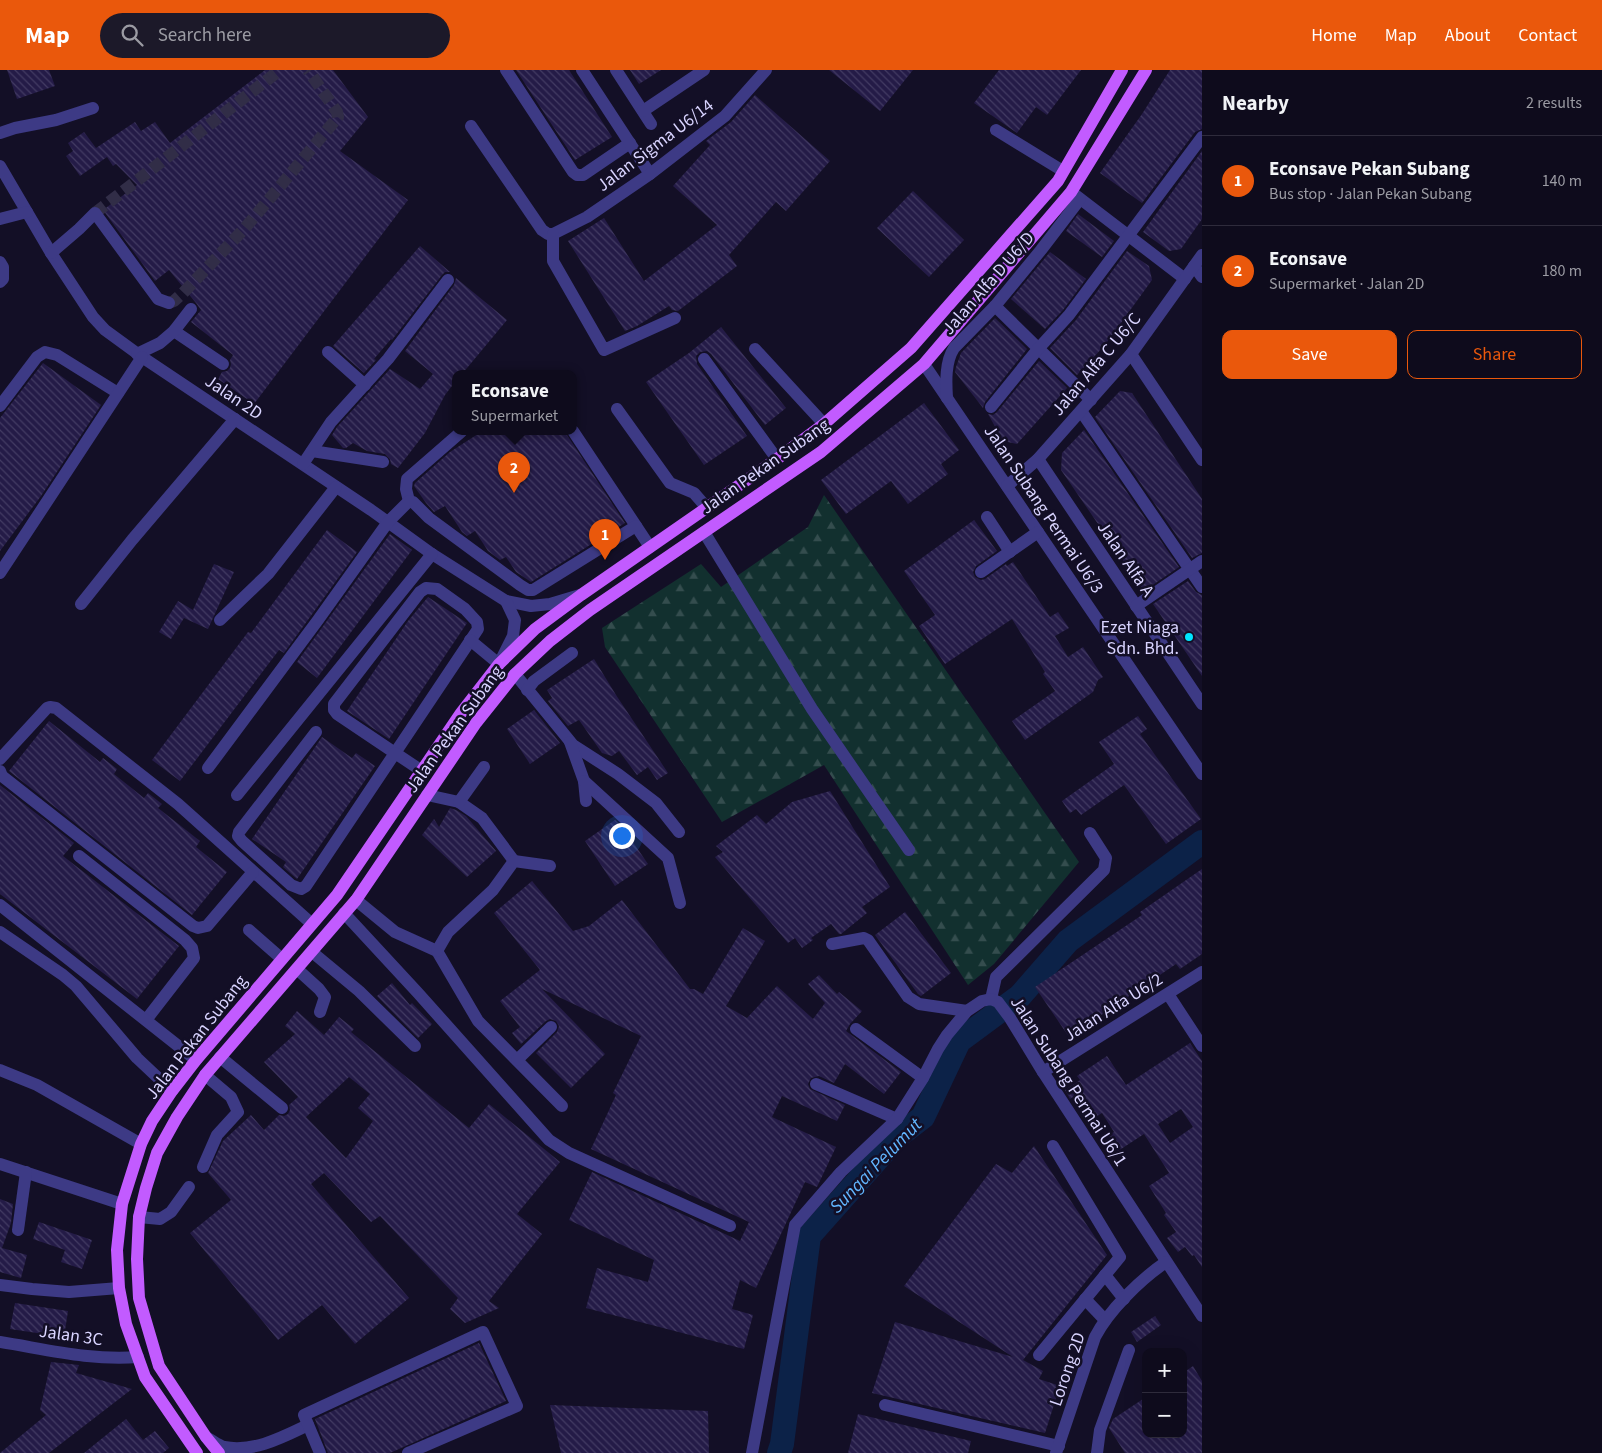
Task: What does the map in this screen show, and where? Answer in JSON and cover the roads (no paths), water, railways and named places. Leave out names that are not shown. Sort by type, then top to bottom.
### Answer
[{"type":"main road","name":"Jalan Pekan Subang","points":[[197,1453],[145,1377],[126,1324],[119,1288],[117,1250],[122,1204],[141,1144],[152,1122],[172,1092],[196,1060],[337,895],[461,713],[499,664],[535,629],[581,595],[824,424],[911,348],[1058,181],[1122,70]]},
{"type":"main road","name":"Jalan Pekan Subang","points":[[219,1453],[206,1437],[159,1366],[139,1298],[136,1259],[139,1217],[157,1153],[177,1117],[205,1075],[356,900],[476,723],[515,674],[550,641],[576,620],[821,452],[924,364],[1076,195],[1146,70]]},
{"type":"street","points":[[506,70],[573,172],[577,175],[583,175],[630,143]]},
{"type":"street","points":[[582,70],[650,174]]},
{"type":"street","points":[[616,70],[651,124]]},
{"type":"street","points":[[643,111],[704,70]]},
{"type":"street","name":"Jalan Sigma U6/14","points":[[553,234],[587,217],[650,174],[725,116],[766,70]]},
{"type":"street","points":[[0,133],[56,120],[93,108]]},
{"type":"street","points":[[471,126],[542,230],[548,234],[553,234],[552,261],[604,350],[675,318]]},
{"type":"street","points":[[996,130],[1063,171]]},
{"type":"street","points":[[991,407],[1038,349],[1069,315],[1202,137]]},
{"type":"street","name":"Jalan 2D","points":[[0,166],[51,253],[93,317],[105,330],[336,486],[432,554],[506,601],[531,606],[550,604],[581,595]]},
{"type":"street","points":[[1076,195],[1185,279]]},
{"type":"street","name":"Jalan Alfa D U6/D","points":[[947,398],[947,370],[950,354],[996,306],[1041,250],[1076,195]]},
{"type":"street","points":[[0,219],[27,212]]},
{"type":"street","points":[[51,253],[95,213],[158,299],[169,303]]},
{"type":"street","name":"Jalan Alfa C U6/C","points":[[1007,486],[1038,459],[1131,354],[1202,255]]},
{"type":"street","points":[[0,262],[3,267],[3,279],[0,282]]},
{"type":"street","points":[[1194,266],[1202,277]]},
{"type":"street","points":[[303,464],[332,422],[388,359],[448,280]]},
{"type":"street","points":[[996,306],[1091,400]]},
{"type":"street","points":[[0,573],[118,393],[140,355],[174,332],[191,309]]},
{"type":"street","points":[[174,332],[223,364]]},
{"type":"street","points":[[755,348],[824,424]]},
{"type":"street","points":[[0,406],[37,357],[45,352],[57,355],[118,393]]},
{"type":"street","points":[[328,352],[365,384]]},
{"type":"street","points":[[1131,354],[1200,453]]},
{"type":"street","points":[[704,359],[777,458]]},
{"type":"street","name":"Jalan Subang Permai U6/3","points":[[924,364],[1202,774]]},
{"type":"street","points":[[617,410],[670,483],[694,493],[707,508]]},
{"type":"street","points":[[1081,411],[1202,587]]},
{"type":"street","points":[[81,604],[138,533],[235,419]]},
{"type":"street","points":[[409,501],[406,489],[407,479],[458,435]]},
{"type":"street","points":[[576,435],[650,547]]},
{"type":"street","points":[[312,451],[383,462]]},
{"type":"street","name":"Jalan Alfa A","points":[[1038,459],[1202,704]]},
{"type":"street","points":[[220,620],[268,574],[336,486]]},
{"type":"street","points":[[409,501],[413,502],[430,518],[528,590],[533,590],[636,526]]},
{"type":"street","points":[[208,768],[388,522],[409,501]]},
{"type":"street","points":[[987,517],[1010,552]]},
{"type":"street","points":[[704,532],[812,709],[909,850]]},
{"type":"street","points":[[981,572],[1038,532]]},
{"type":"street","points":[[237,796],[432,554]]},
{"type":"street","points":[[1136,606],[1202,562]]},
{"type":"street","points":[[316,732],[239,832],[238,836],[291,885],[301,889],[306,886],[395,753],[470,640],[478,629],[477,622],[473,616],[437,589],[426,588],[420,592],[334,704],[334,710],[337,714],[395,753],[422,771]]},
{"type":"street","points":[[470,640],[499,664],[513,636],[514,620],[506,601]]},
{"type":"street","points":[[527,690],[534,681],[572,653]]},
{"type":"street","points":[[515,674],[573,745],[618,774],[656,803],[679,832]]},
{"type":"street","points":[[0,759],[47,708],[50,706],[56,708],[178,804],[312,924]]},
{"type":"street","points":[[569,740],[584,781],[586,801]]},
{"type":"street","points":[[459,802],[484,767]]},
{"type":"street","points":[[0,772],[2,776],[198,928],[207,926],[254,872]]},
{"type":"street","points":[[584,781],[668,858],[680,903]]},
{"type":"street","points":[[426,796],[459,802],[482,818],[514,861],[550,866]]},
{"type":"street","points":[[994,1000],[996,977],[1104,870],[1106,858],[1090,833]]},
{"type":"street","points":[[79,856],[185,940],[194,953],[194,958],[146,1020]]},
{"type":"street","points":[[437,951],[448,932],[493,890],[514,861]]},
{"type":"street","points":[[356,900],[395,932],[437,951],[478,1021],[562,1106]]},
{"type":"street","points":[[0,904],[196,1060]]},
{"type":"street","points":[[344,913],[549,1140],[569,1153],[730,1226]]},
{"type":"street","points":[[249,930],[282,959]]},
{"type":"street","points":[[0,932],[63,974],[76,986],[136,1058],[172,1092]]},
{"type":"street","points":[[832,944],[864,938],[868,940],[908,997],[913,1001],[919,1004],[967,1011]]},
{"type":"street","points":[[312,952],[359,991],[415,1046]]},
{"type":"street","points":[[297,968],[319,989],[325,998],[320,1012]]},
{"type":"street","name":"Jalan Alfa U6/2","points":[[1043,1072],[1202,972]]},
{"type":"street","points":[[1168,994],[1202,1046]]},
{"type":"street","name":"Jalan Subang Permai U6/1","points":[[752,1453],[795,1225],[841,1172],[896,1118],[923,1078],[938,1048],[967,1011],[982,1000],[994,1000],[1010,1018],[1043,1072],[1202,1316]]},
{"type":"street","points":[[517,1060],[552,1027]]},
{"type":"street","points":[[856,1029],[923,1078]]},
{"type":"street","points":[[220,1057],[282,1108]]},
{"type":"street","points":[[0,1070],[37,1085],[141,1144]]},
{"type":"street","points":[[204,1166],[217,1135],[238,1112],[232,1097],[205,1075]]},
{"type":"street","points":[[816,1084],[896,1118]]},
{"type":"street","points":[[1039,1355],[1120,1257],[1053,1146]]},
{"type":"street","points":[[0,1164],[122,1204]]},
{"type":"street","points":[[18,1230],[26,1172]]},
{"type":"street","points":[[139,1217],[160,1219],[171,1212],[189,1187]]},
{"type":"street","name":"Lorong 2D","points":[[1058,1449],[1095,1337],[1105,1320],[1124,1299],[1153,1271],[1166,1262]]},
{"type":"street","points":[[1105,1275],[1124,1299]]},
{"type":"street","points":[[0,1285],[32,1290],[69,1292],[119,1288]]},
{"type":"street","points":[[1085,1299],[1105,1320]]},
{"type":"street","points":[[320,1453],[304,1415],[483,1332],[517,1406],[408,1453]]},
{"type":"street","name":"Jalan 3C","points":[[0,1342],[95,1357],[116,1359],[138,1357]]},
{"type":"street","points":[[1097,1453],[1100,1430],[1129,1350]]},
{"type":"street","points":[[885,1405],[1058,1449]]},
{"type":"street","points":[[206,1437],[225,1447],[264,1449],[308,1425]]},
{"type":"waterway","name":"Sungai Pelumut","points":[[779,1453],[782,1444],[809,1236],[897,1137],[923,1117],[959,1041],[1020,996],[1068,941],[1202,842]]},
{"type":"tunnel","points":[[95,213],[280,70]]},
{"type":"tunnel","points":[[169,303],[183,293],[245,228],[338,117],[337,112],[308,70]]},
{"type":"place","name":"Econsave","points":[[514,493]]},
{"type":"place","name":"Econsave Pekan Subang","points":[[605,560]]},
{"type":"place","name":"Ezet Niaga Sdn. Bhd.","points":[[1189,637]]}]
